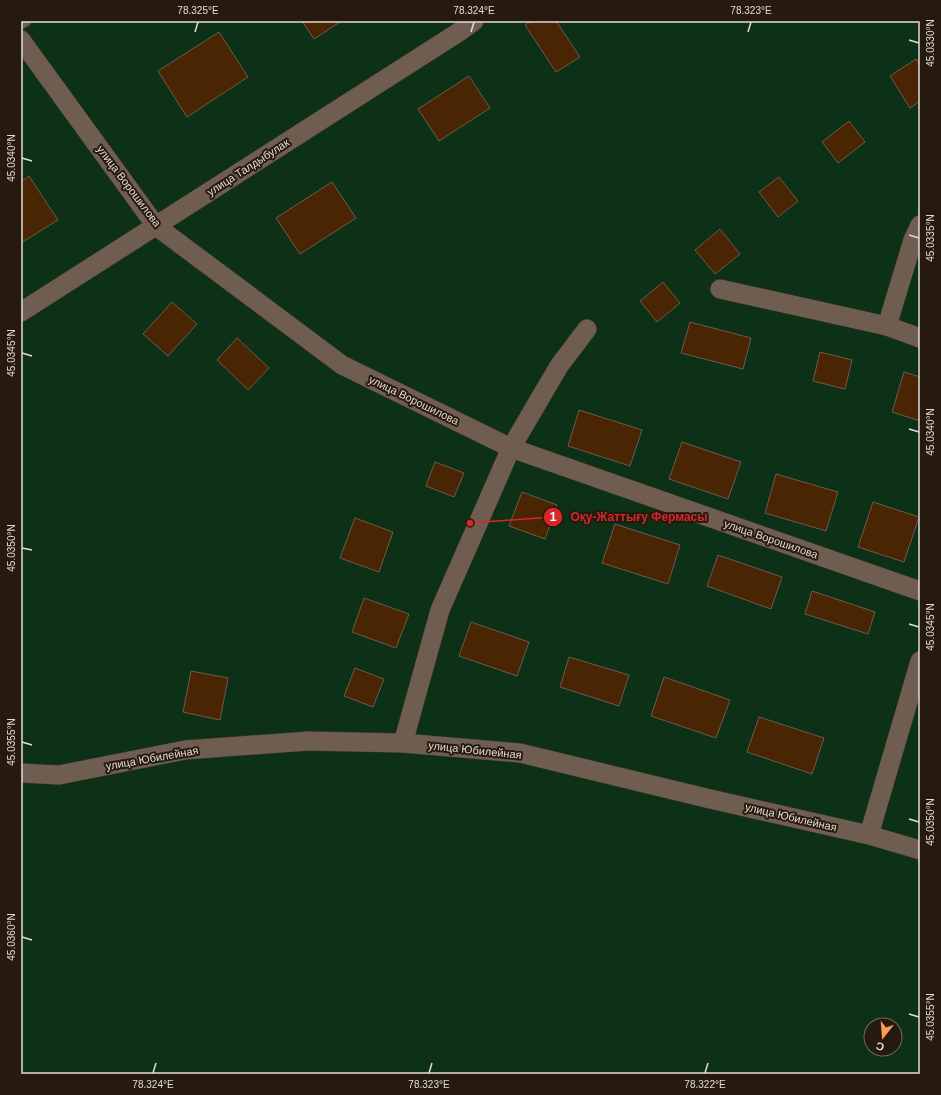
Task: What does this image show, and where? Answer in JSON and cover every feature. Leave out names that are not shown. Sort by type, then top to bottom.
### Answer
[{"type":"street","name":"улица Талдыбулак","points":[[21,312],[474,21]]},
{"type":"street","name":"улица Ворошилова","points":[[21,40],[156,226],[342,365],[511,448],[920,591]]},
{"type":"street","points":[[887,326],[913,240],[920,225]]},
{"type":"street","points":[[720,289],[887,326],[920,338]]},
{"type":"street","points":[[402,743],[440,610],[511,448],[559,366],[588,329]]},
{"type":"street","points":[[869,835],[920,661]]},
{"type":"street","name":"улица Юбилейная","points":[[21,773],[59,775],[185,750],[308,741],[402,743],[520,754],[869,835],[920,850]]},
{"type":"lane","points":[[21,24],[26,21]]},
{"type":"green space","points":[[21,21],[920,21],[920,1074],[21,1074]]},
{"type":"building","points":[[302,21],[339,21],[340,22],[314,39]]},
{"type":"building","points":[[532,21],[556,21],[580,57],[556,72],[525,25]]},
{"type":"building","points":[[219,32],[248,77],[187,117],[158,71]]},
{"type":"building","points":[[916,59],[920,66],[920,101],[910,108],[890,76]]},
{"type":"building","points":[[469,76],[490,108],[439,141],[418,109]]},
{"type":"building","points":[[849,121],[865,142],[838,163],[822,142]]},
{"type":"building","points":[[29,176],[58,220],[21,243],[21,182]]},
{"type":"building","points":[[779,177],[798,201],[778,217],[759,192]]},
{"type":"building","points":[[332,182],[356,218],[300,254],[276,218]]},
{"type":"building","points":[[720,229],[740,254],[715,274],[695,250]]},
{"type":"building","points":[[663,282],[680,303],[657,322],[640,301]]},
{"type":"building","points":[[172,302],[197,324],[168,356],[143,334]]},
{"type":"building","points":[[690,322],[751,338],[743,369],[681,353]]},
{"type":"building","points":[[237,338],[269,368],[248,390],[217,360]]},
{"type":"building","points":[[820,352],[852,360],[845,389],[813,381]]},
{"type":"building","points":[[904,372],[920,377],[920,421],[892,412]]},
{"type":"building","points":[[579,410],[642,430],[630,466],[568,446]]},
{"type":"building","points":[[682,442],[741,462],[728,499],[669,479]]},
{"type":"building","points":[[435,462],[464,473],[454,497],[426,486]]},
{"type":"building","points":[[776,474],[838,492],[826,531],[765,513]]},
{"type":"building","points":[[522,492],[557,505],[545,539],[509,526]]},
{"type":"building","points":[[873,502],[919,517],[904,562],[858,547]]},
{"type":"building","points":[[355,518],[393,532],[379,572],[340,558]]},
{"type":"building","points":[[615,524],[680,545],[668,584],[602,563]]},
{"type":"building","points":[[718,555],[782,577],[771,609],[707,586]]},
{"type":"building","points":[[812,591],[875,612],[868,634],[805,614]]},
{"type":"building","points":[[364,598],[409,614],[396,648],[352,632]]},
{"type":"building","points":[[471,622],[529,642],[517,676],[459,656]]},
{"type":"building","points":[[569,657],[629,675],[619,706],[560,687]]},
{"type":"building","points":[[355,668],[384,679],[373,707],[344,696]]},
{"type":"building","points":[[191,671],[228,678],[220,720],[183,712]]},
{"type":"building","points":[[664,677],[730,700],[716,738],[651,716]]},
{"type":"building","points":[[759,717],[824,738],[812,774],[747,752]]},
{"type":"place","name":"Оқу-Жаттығу Фермасы","points":[[470,523]]}]
